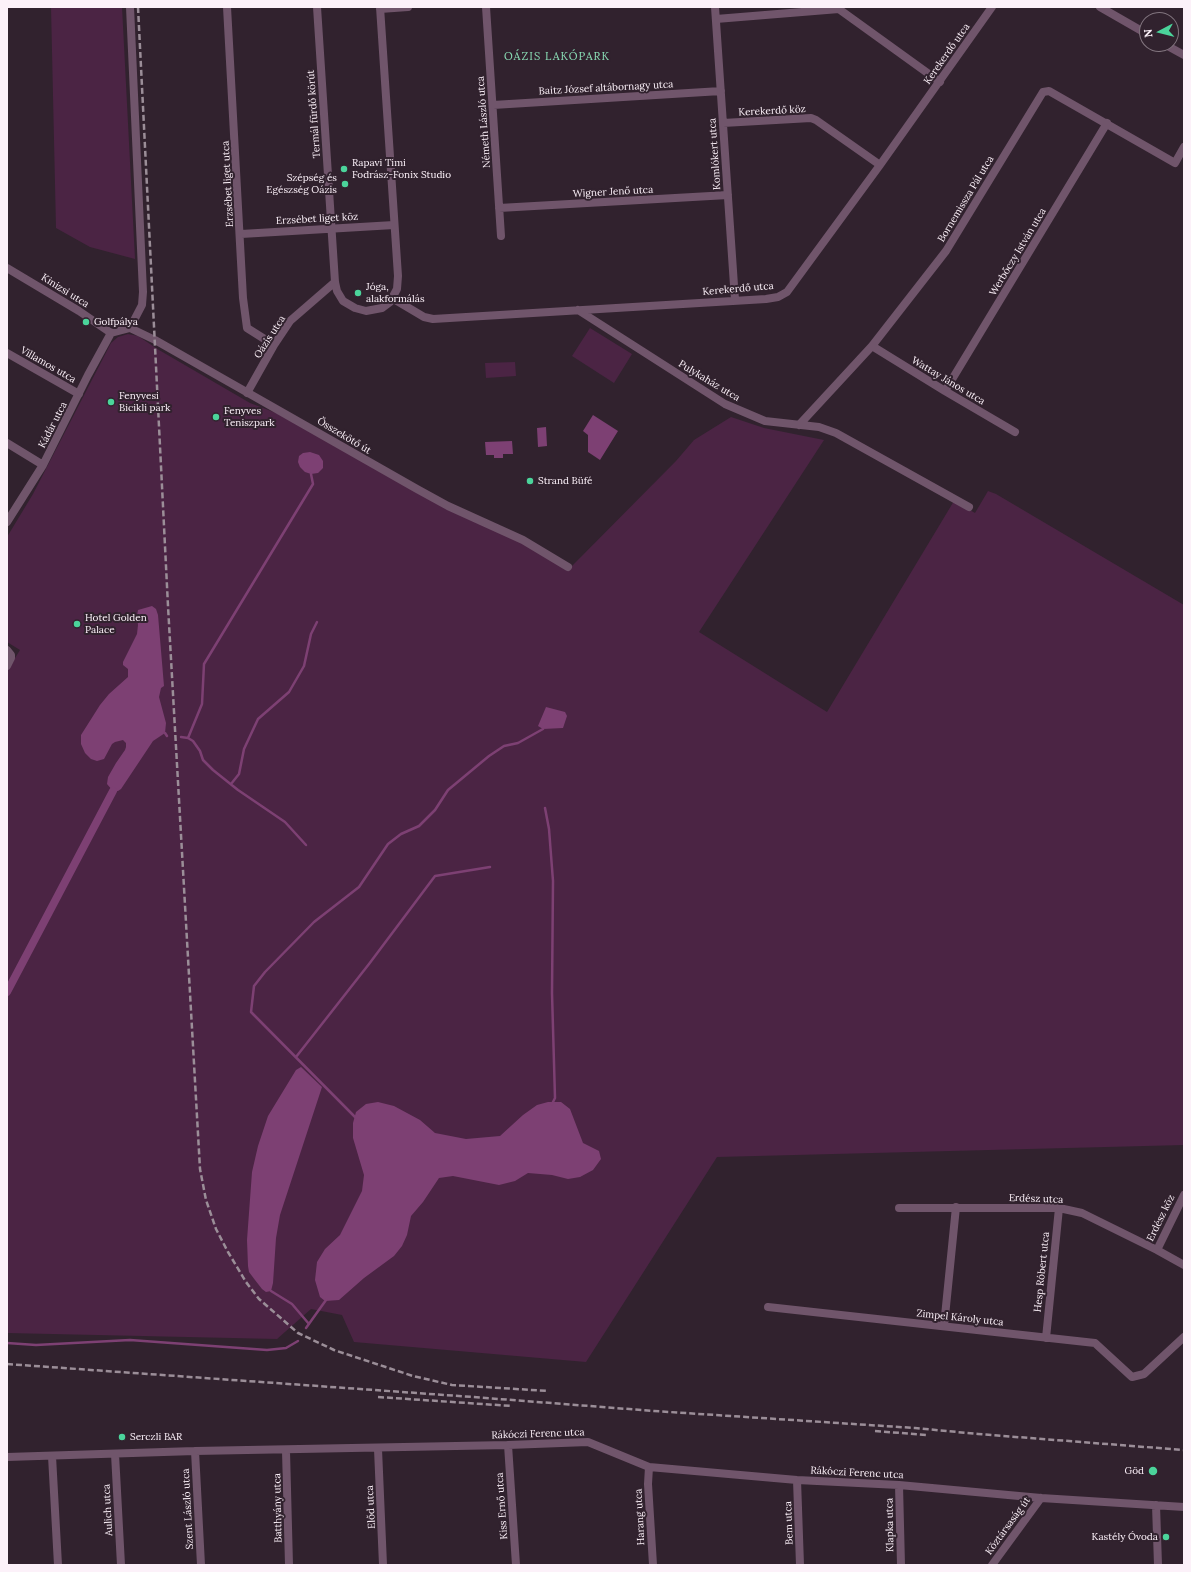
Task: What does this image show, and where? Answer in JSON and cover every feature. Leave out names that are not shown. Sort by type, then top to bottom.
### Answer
[{"type":"street","points":[[111,334],[130,328],[142,305],[143,292],[130,7]]},
{"type":"street","name":"Erzsébet liget utca","points":[[227,7],[241,234],[243,298],[247,328],[274,345]]},
{"type":"street","name":"Termál fürdő körút","points":[[317,7],[332,229],[334,282],[343,301],[361,310],[382,308],[392,298]]},
{"type":"street","points":[[392,298],[397,289],[398,276],[380,8],[408,7]]},
{"type":"street","name":"Németh László utca","points":[[486,7],[501,236]]},
{"type":"street","name":"Komlókert utca","points":[[715,7],[735,300]]},
{"type":"street","name":"Kerekerdő utca","points":[[392,298],[424,317],[433,319],[766,299],[778,297],[787,292],[940,82],[992,7]]},
{"type":"street","points":[[1100,7],[1139,29]]},
{"type":"street","points":[[716,19],[838,8],[940,82]]},
{"type":"street","name":"Baitz József altábornagy utca","points":[[493,105],[721,91]]},
{"type":"street","name":"Bornemissza Pál utca","points":[[799,425],[872,346],[946,251],[1043,92],[1050,91],[1175,163],[1184,147]]},
{"type":"street","name":"Kerekerdő köz","points":[[723,123],[811,118],[880,165]]},
{"type":"street","name":"Werbőczy István utca","points":[[945,391],[1107,123]]},
{"type":"street","name":"Wigner Jenő utca","points":[[499,208],[728,195]]},
{"type":"street","name":"Erzsébet liget köz","points":[[241,234],[394,225]]},
{"type":"street","name":"Kinizsi utca","points":[[7,268],[79,312],[111,334]]},
{"type":"street","name":"Oázis utca","points":[[247,393],[274,345],[290,321],[334,282]]},
{"type":"street","name":"Pulykaház utca","points":[[578,310],[725,404],[765,421],[819,427],[836,433],[969,507]]},
{"type":"street","name":"Összekötő út","points":[[130,328],[155,340],[448,506],[524,540],[568,567]]},
{"type":"street","name":"Kádár utca","points":[[7,522],[44,465],[88,375],[111,334]]},
{"type":"street","name":"Wattay János utca","points":[[872,346],[1015,432]]},
{"type":"street","name":"Villamos utca","points":[[7,353],[79,394]]},
{"type":"street","points":[[7,443],[44,465]]},
{"type":"street","points":[[7,650],[11,655],[7,666]]},
{"type":"street","name":"Erdész köz","points":[[1157,1250],[1184,1195]]},
{"type":"street","name":"Erdész utca","points":[[899,1208],[1059,1208],[1082,1213],[1184,1265]]},
{"type":"street","points":[[944,1326],[956,1208]]},
{"type":"street","name":"Hesp Róbert utca","points":[[1046,1338],[1059,1208]]},
{"type":"street","name":"Zimpel Károly utca","points":[[768,1307],[1046,1338],[1095,1342],[1132,1377],[1137,1377],[1144,1374],[1184,1337]]},
{"type":"street","name":"Rákóczi Ferenc utca","points":[[7,1457],[195,1451],[508,1446],[588,1442],[649,1467],[797,1480],[899,1485],[1041,1498],[1184,1507]]},
{"type":"street","name":"Kiss Ernő utca","points":[[508,1446],[516,1565]]},
{"type":"street","name":"Előd utca","points":[[378,1449],[383,1565]]},
{"type":"street","name":"Batthyány utca","points":[[286,1450],[289,1565]]},
{"type":"street","name":"Szent László utca","points":[[195,1451],[201,1565]]},
{"type":"street","name":"Aulich utca","points":[[115,1454],[121,1565]]},
{"type":"street","points":[[52,1456],[58,1565]]},
{"type":"street","name":"Harang utca","points":[[649,1467],[648,1484],[653,1565]]},
{"type":"street","name":"Bem utca","points":[[797,1480],[800,1565]]},
{"type":"street","name":"Klapka utca","points":[[899,1485],[901,1565]]},
{"type":"street","name":"Köztársaság út","points":[[992,1565],[1041,1498]]},
{"type":"street","points":[[1156,1505],[1158,1565]]},
{"type":"shaded area","points":[[51,7],[122,7],[135,259],[90,247],[56,228]]},
{"type":"shaded area","points":[[590,328],[632,354],[614,383],[572,356]]},
{"type":"shaded area","points":[[128,334],[138,336],[159,350],[250,403],[305,424],[362,458],[571,567],[676,461],[694,440],[731,417],[764,428],[824,440],[699,632],[827,712],[954,501],[975,513],[988,491],[996,494],[1184,605],[1184,1145],[717,1157],[586,1362],[354,1342],[342,1315],[311,1309],[277,1339],[7,1333],[7,671],[20,650],[7,642],[7,537],[33,494],[111,343],[118,337]]},
{"type":"shaded area","points":[[515,362],[516,376],[486,378],[485,363]]},
{"type":"shaded area","points":[[593,415],[618,431],[600,460],[588,452],[588,435],[583,431]]},
{"type":"shaded area","points":[[546,427],[547,446],[538,447],[537,428]]},
{"type":"shaded area","points":[[512,441],[513,454],[503,454],[503,458],[494,458],[494,455],[486,455],[485,442]]},
{"type":"shaded area","points":[[310,452],[319,455],[323,461],[323,468],[318,473],[311,474],[305,472],[300,467],[298,462],[299,456],[303,453]]},
{"type":"shaded area","points":[[152,606],[156,609],[158,615],[164,686],[161,688],[159,697],[166,723],[165,733],[153,741],[121,789],[118,791],[113,791],[107,784],[108,777],[125,750],[126,743],[123,740],[115,742],[112,744],[104,759],[97,761],[91,759],[85,753],[81,744],[81,735],[100,705],[109,694],[128,677],[128,669],[123,665],[123,662],[137,634],[138,610]]},
{"type":"shaded area","points":[[546,707],[565,712],[567,716],[563,728],[543,729],[538,726]]},
{"type":"shaded area","points":[[301,1067],[322,1087],[280,1215],[276,1238],[273,1283],[271,1291],[266,1292],[249,1272],[248,1266],[247,1240],[252,1172],[258,1146],[268,1116],[296,1070]]},
{"type":"shaded area","points":[[378,1102],[394,1106],[420,1120],[435,1133],[466,1139],[500,1136],[523,1115],[537,1105],[548,1102],[561,1102],[570,1109],[583,1143],[599,1151],[601,1159],[593,1170],[580,1177],[568,1179],[552,1175],[528,1173],[515,1181],[499,1185],[453,1176],[439,1178],[423,1202],[411,1216],[407,1235],[402,1246],[394,1256],[364,1278],[339,1300],[325,1301],[320,1297],[315,1280],[317,1262],[325,1249],[340,1235],[362,1191],[364,1175],[353,1138],[353,1123],[356,1112],[366,1104]]},
{"type":"waterway","points":[[188,738],[202,704],[204,664],[313,484],[311,474]]},
{"type":"waterway","points":[[231,784],[239,774],[244,749],[258,719],[289,692],[304,666],[311,634],[317,622]]},
{"type":"waterway","points":[[356,1118],[251,1012],[254,986],[265,972],[314,922],[359,887],[388,844],[401,834],[419,826],[435,810],[448,790],[489,756],[504,746],[518,743],[543,729]]},
{"type":"waterway","points":[[181,737],[188,738],[193,741],[200,751],[203,760],[213,770],[238,790],[285,822],[306,845]]},
{"type":"waterway","points":[[7,992],[113,791]]},
{"type":"waterway","points":[[545,808],[549,829],[553,881],[552,993],[555,1098],[552,1104]]},
{"type":"waterway","points":[[296,1057],[369,964],[435,876],[490,867]]},
{"type":"waterway","points":[[271,1291],[292,1304],[309,1324]]},
{"type":"waterway","points":[[306,1328],[326,1300]]},
{"type":"waterway","points":[[7,1343],[36,1345],[130,1340],[267,1350],[286,1348],[298,1341]]},
{"type":"railway","points":[[138,7],[168,606],[200,1169],[206,1200],[216,1229],[246,1282],[259,1299],[298,1333],[334,1350],[413,1376],[452,1385],[548,1391]]},
{"type":"railway","points":[[7,1364],[654,1411],[915,1428],[1184,1450]]},
{"type":"railway","points":[[378,1397],[512,1406]]},
{"type":"railway","points":[[875,1431],[927,1435]]},
{"type":"place","name":"Rapavi Timi Fodrász-Fonix Studio","points":[[344,169]]},
{"type":"place","name":"Szépség és Egészség Oázis","points":[[345,184]]},
{"type":"place","name":"Jóga, alakformálás","points":[[358,293]]},
{"type":"place","name":"Golfpálya","points":[[86,322]]},
{"type":"place","name":"Fenyvesi Bicikli park","points":[[111,402]]},
{"type":"place","name":"Fenyves Teniszpark","points":[[216,417]]},
{"type":"place","name":"Strand Büfé","points":[[530,481]]},
{"type":"place","name":"Hotel Golden Palace","points":[[77,624]]},
{"type":"place","name":"Serczli BAR","points":[[122,1437]]},
{"type":"place","name":"Göd","points":[[1153,1471]]},
{"type":"place","name":"Kastély Óvoda","points":[[1166,1537]]},
{"type":"district","name":"OÁZIS LAKÓPARK","points":[[557,57]]}]
